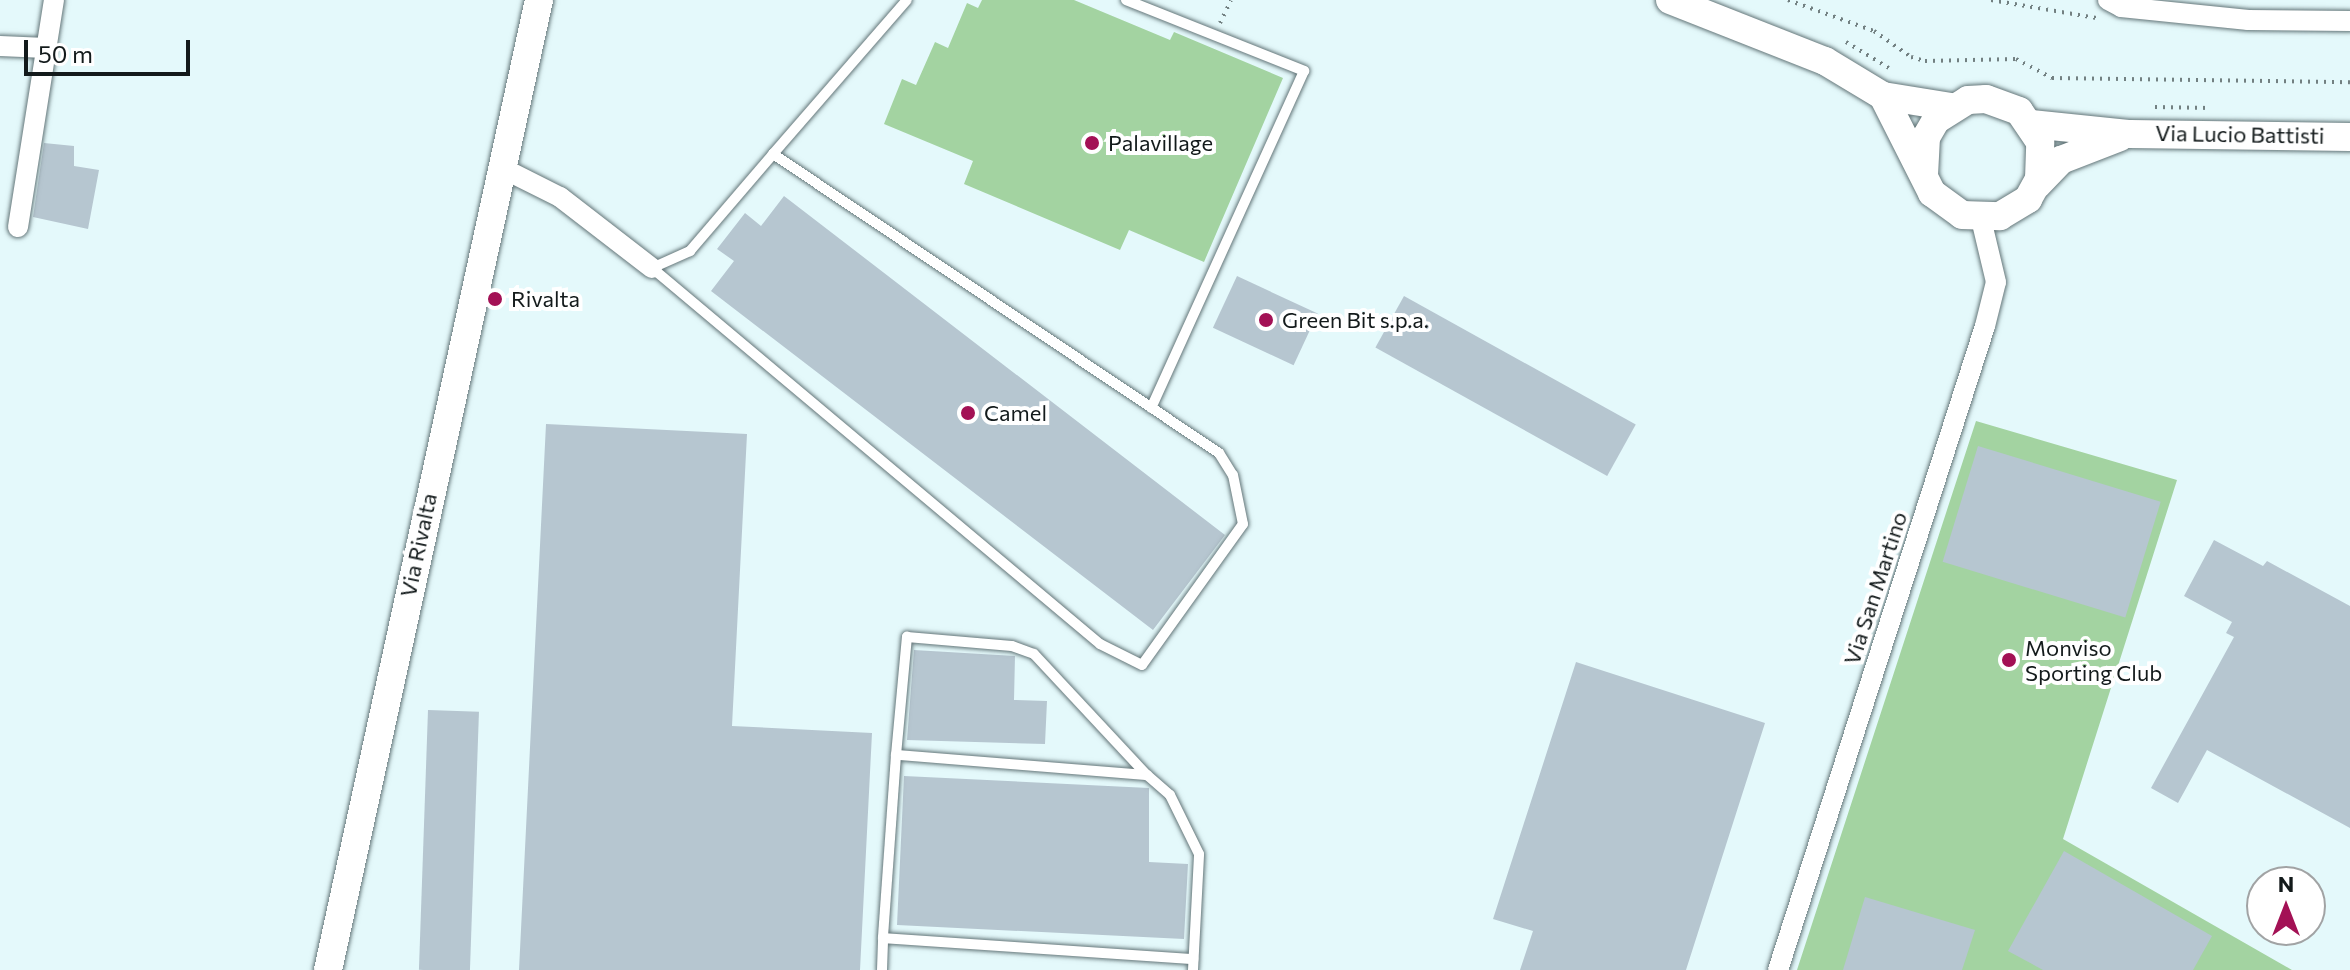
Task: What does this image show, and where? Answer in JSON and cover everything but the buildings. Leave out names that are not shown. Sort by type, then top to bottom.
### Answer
[{"type":"street","points":[[18,227],[54,0]]},
{"type":"street","name":"Via Rivalta","points":[[328,970],[335,922],[539,0]]},
{"type":"street","name":"Via Lucio Battisti","points":[[1670,0],[1951,107],[1986,99],[2019,111],[2031,124],[2130,134],[2350,137]]},
{"type":"street","points":[[2108,0],[2121,7],[2248,20],[2350,21]]},
{"type":"street","points":[[0,46],[46,48]]},
{"type":"street","points":[[1889,84],[1924,175],[1945,207],[1981,219]]},
{"type":"street","points":[[1924,175],[1926,137],[1951,107]]},
{"type":"street","points":[[2028,199],[2042,160],[2031,124]]},
{"type":"street","name":"Via Lucio Battisti","points":[[1981,219],[2000,216],[2028,199],[2061,160],[2130,134]]},
{"type":"street","points":[[502,168],[560,197],[652,268]]},
{"type":"street","name":"Via San Martino","points":[[1778,970],[1985,326],[1996,282],[1981,219]]},
{"type":"street","name":"Via Rivalta","points":[[312,970],[335,922]]},
{"type":"lane","points":[[773,154],[1219,453],[1233,475],[1243,524],[1142,665],[1100,644],[652,268],[690,251],[773,154],[907,0]]},
{"type":"lane","points":[[1126,0],[1304,71],[1151,408]]},
{"type":"lane","points":[[882,970],[883,938],[896,755],[907,637],[1012,646],[1034,654],[1147,775],[1170,795],[1199,854],[1193,964],[883,938]]},
{"type":"lane","points":[[896,755],[1147,775]]},
{"type":"path","points":[[1215,35],[1231,0]]},
{"type":"path","points":[[1788,0],[1874,31],[1911,57],[1925,61],[2016,59],[2052,78],[2350,82]]},
{"type":"path","points":[[1835,37],[1889,84]]},
{"type":"path","points":[[2152,108],[2225,109]]},
{"type":"green space","name":"Palavillage","points":[[982,0],[1074,0],[1170,40],[1174,32],[1283,78],[1204,262],[1129,230],[1120,250],[964,184],[973,161],[884,124],[902,79],[916,85],[935,42],[948,48],[967,3],[978,8]]},
{"type":"green space","name":"Monviso Sporting Club","points":[[1976,421],[2177,480],[2063,839],[2292,970],[1797,970]]},
{"type":"place","name":"Palavillage","points":[[1092,143]]},
{"type":"place","name":"Rivalta","points":[[495,299]]},
{"type":"place","name":"Green Bit s.p.a.","points":[[1266,320]]},
{"type":"place","name":"Camel","points":[[968,413]]},
{"type":"place","name":"Monviso Sporting Club","points":[[2009,660]]}]
